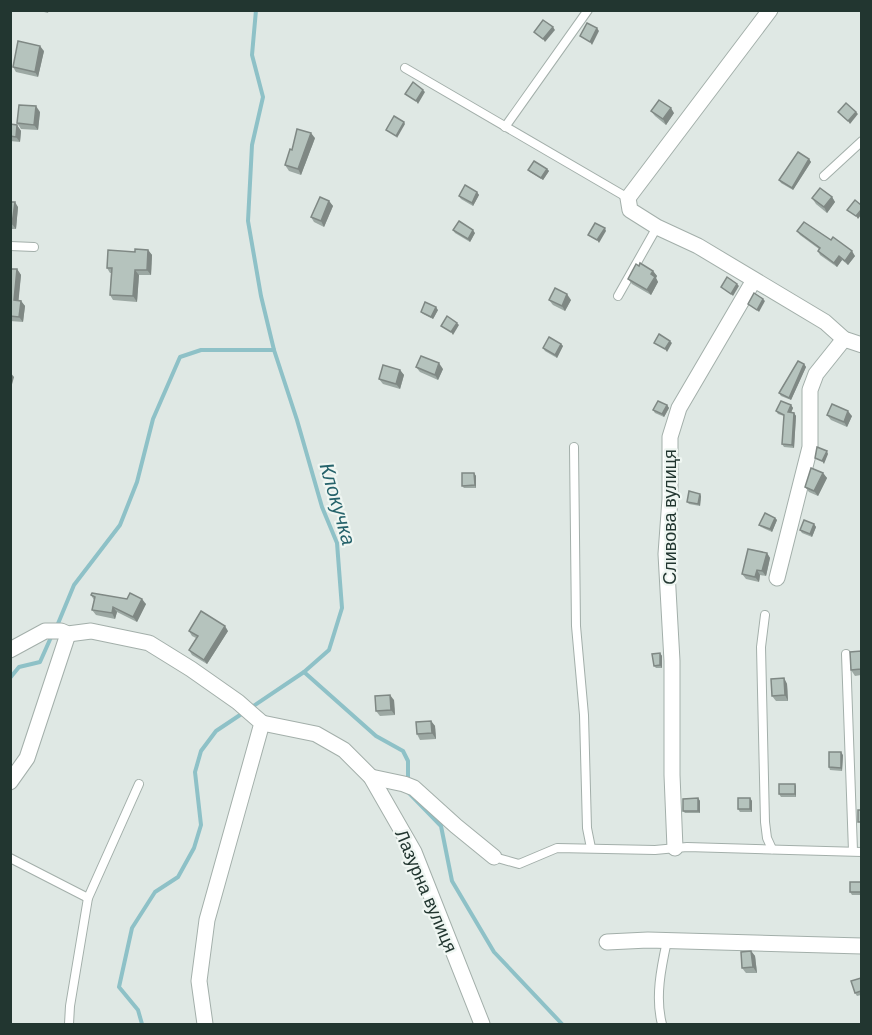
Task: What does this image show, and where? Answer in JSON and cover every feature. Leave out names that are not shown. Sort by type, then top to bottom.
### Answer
[{"type":"street","points":[[770,10],[628,198],[630,210],[657,227],[698,246],[825,322],[844,339],[861,345]]},
{"type":"street","name":"Сливова вулиця","points":[[675,848],[671,632],[666,554],[670,499],[670,437],[679,408],[754,280]]},
{"type":"street","points":[[777,578],[810,447],[810,390],[816,374],[844,339]]},
{"type":"street","points":[[10,650],[45,631],[64,633],[91,631],[149,644],[191,669],[257,718],[244,782],[207,920],[199,981],[205,1024]]},
{"type":"street","points":[[10,782],[27,758],[64,633]]},
{"type":"street","name":"Лазурна вулиця","points":[[257,718],[316,734],[344,750],[371,777],[414,852],[482,1024]]},
{"type":"street","points":[[371,777],[409,786],[494,857]]},
{"type":"street","points":[[607,942],[667,941],[861,946]]},
{"type":"lane","points":[[506,127],[588,10]]},
{"type":"lane","points":[[405,68],[628,198]]},
{"type":"lane","points":[[824,176],[861,141]]},
{"type":"lane","points":[[618,296],[657,227]]},
{"type":"lane","points":[[10,246],[34,247]]},
{"type":"lane","points":[[574,447],[576,616],[584,715],[587,819],[591,848]]},
{"type":"lane","points":[[765,615],[761,647],[765,822],[772,849]]},
{"type":"lane","points":[[494,857],[519,864],[557,848],[772,849],[857,852],[846,654]]},
{"type":"lane","points":[[69,1024],[88,898],[139,784]]},
{"type":"lane","points":[[10,858],[88,898]]},
{"type":"lane","points":[[662,1024],[659,1010],[661,975],[667,941]]},
{"type":"building","points":[[543,20],[553,27],[543,39],[534,32]]},
{"type":"building","points":[[587,23],[597,28],[590,42],[580,36]]},
{"type":"building","points":[[18,41],[40,46],[35,72],[13,67]]},
{"type":"building","points":[[413,82],[423,90],[416,101],[405,94]]},
{"type":"building","points":[[659,100],[671,108],[663,119],[651,111]]},
{"type":"building","points":[[846,103],[856,112],[848,121],[838,112]]},
{"type":"building","points":[[19,105],[36,106],[34,125],[17,123]]},
{"type":"building","points":[[394,116],[404,122],[396,136],[386,130]]},
{"type":"building","points":[[10,124],[17,125],[16,137],[10,136]]},
{"type":"building","points":[[297,129],[311,133],[298,169],[285,165],[290,149],[292,150]]},
{"type":"building","points":[[798,152],[809,159],[792,188],[779,180]]},
{"type":"building","points":[[534,161],[547,169],[541,178],[528,170]]},
{"type":"building","points":[[465,185],[477,192],[472,203],[459,196]]},
{"type":"building","points":[[820,188],[832,197],[824,207],[812,198]]},
{"type":"building","points":[[320,197],[329,201],[321,221],[311,217]]},
{"type":"building","points":[[855,200],[861,205],[861,210],[856,216],[847,210]]},
{"type":"building","points":[[10,202],[15,202],[12,224],[10,224]]},
{"type":"building","points":[[459,221],[473,230],[468,239],[453,230]]},
{"type":"building","points":[[804,222],[831,240],[833,237],[852,251],[845,261],[839,256],[834,263],[818,251],[820,248],[797,231]]},
{"type":"building","points":[[595,223],[605,228],[597,240],[588,235]]},
{"type":"building","points":[[135,249],[148,250],[147,270],[135,270],[133,296],[110,295],[112,268],[107,268],[108,250],[135,252]]},
{"type":"building","points":[[640,263],[653,271],[651,274],[655,277],[647,290],[628,279],[636,264],[639,266]]},
{"type":"building","points":[[10,269],[17,269],[14,300],[21,301],[19,317],[10,316]]},
{"type":"building","points":[[727,277],[737,284],[731,294],[721,287]]},
{"type":"building","points":[[555,288],[567,294],[562,306],[549,300]]},
{"type":"building","points":[[754,293],[763,299],[757,310],[748,304]]},
{"type":"building","points":[[425,302],[436,307],[431,317],[421,312]]},
{"type":"building","points":[[447,316],[457,323],[451,332],[441,326]]},
{"type":"building","points":[[659,334],[670,341],[665,349],[654,343]]},
{"type":"building","points":[[549,337],[561,344],[555,355],[543,348]]},
{"type":"building","points":[[421,356],[439,363],[435,375],[416,367]]},
{"type":"building","points":[[798,361],[804,364],[789,398],[779,393]]},
{"type":"building","points":[[383,365],[400,370],[396,384],[379,379]]},
{"type":"building","points":[[658,401],[667,405],[662,414],[653,410]]},
{"type":"building","points":[[781,401],[791,405],[788,412],[794,413],[792,445],[782,444],[784,415],[776,411]]},
{"type":"building","points":[[832,404],[848,411],[844,422],[827,415]]},
{"type":"building","points":[[817,447],[827,451],[822,461],[815,458]]},
{"type":"building","points":[[811,468],[823,473],[814,491],[805,487]]},
{"type":"building","points":[[462,473],[474,473],[475,485],[462,486]]},
{"type":"building","points":[[689,491],[700,494],[698,504],[687,502]]},
{"type":"building","points":[[765,513],[775,518],[770,529],[759,525]]},
{"type":"building","points":[[804,520],[814,524],[810,534],[800,530]]},
{"type":"building","points":[[748,549],[767,553],[762,571],[757,570],[755,577],[742,574]]},
{"type":"building","points":[[92,593],[127,599],[130,593],[142,599],[133,617],[113,607],[112,613],[92,610],[95,597],[91,595]]},
{"type":"building","points":[[201,611],[225,626],[204,660],[189,650],[198,636],[189,631]]},
{"type":"building","points":[[861,651],[861,669],[851,670],[850,652]]},
{"type":"building","points":[[660,653],[660,665],[654,666],[652,654]]},
{"type":"building","points":[[784,678],[785,695],[772,696],[771,679]]},
{"type":"building","points":[[390,695],[391,710],[376,711],[375,696]]},
{"type":"building","points":[[431,721],[432,733],[417,734],[416,722]]},
{"type":"building","points":[[829,752],[841,752],[841,768],[829,767]]},
{"type":"building","points":[[779,784],[795,784],[795,794],[779,794]]},
{"type":"building","points":[[698,798],[698,811],[683,811],[683,799]]},
{"type":"building","points":[[738,798],[750,798],[750,809],[738,809]]},
{"type":"building","points":[[858,810],[861,810],[861,822],[858,822]]},
{"type":"building","points":[[850,882],[861,882],[861,892],[850,892]]},
{"type":"building","points":[[751,951],[753,967],[742,968],[741,952]]},
{"type":"building","points":[[861,978],[861,991],[855,993],[851,981]]},
{"type":"waterway","name":"Клокучка","points":[[252,707],[304,672],[329,650],[342,608],[337,543],[322,507],[274,350],[261,296],[248,221],[252,145],[263,97],[252,55],[256,10]]},
{"type":"waterway","points":[[57,626],[74,585],[120,525],[137,482],[153,419],[180,357],[201,350],[274,350]]},
{"type":"waterway","points":[[10,678],[19,667],[40,662],[52,635]]},
{"type":"waterway","points":[[304,672],[376,736],[403,751],[408,761],[408,783]]},
{"type":"waterway","name":"Клокучка","points":[[142,1024],[138,1010],[119,987],[132,928],[155,892],[178,877],[194,848],[201,825],[195,772],[201,751],[216,731],[243,713]]},
{"type":"waterway","points":[[409,793],[441,826],[452,881],[494,952],[562,1024]]}]
